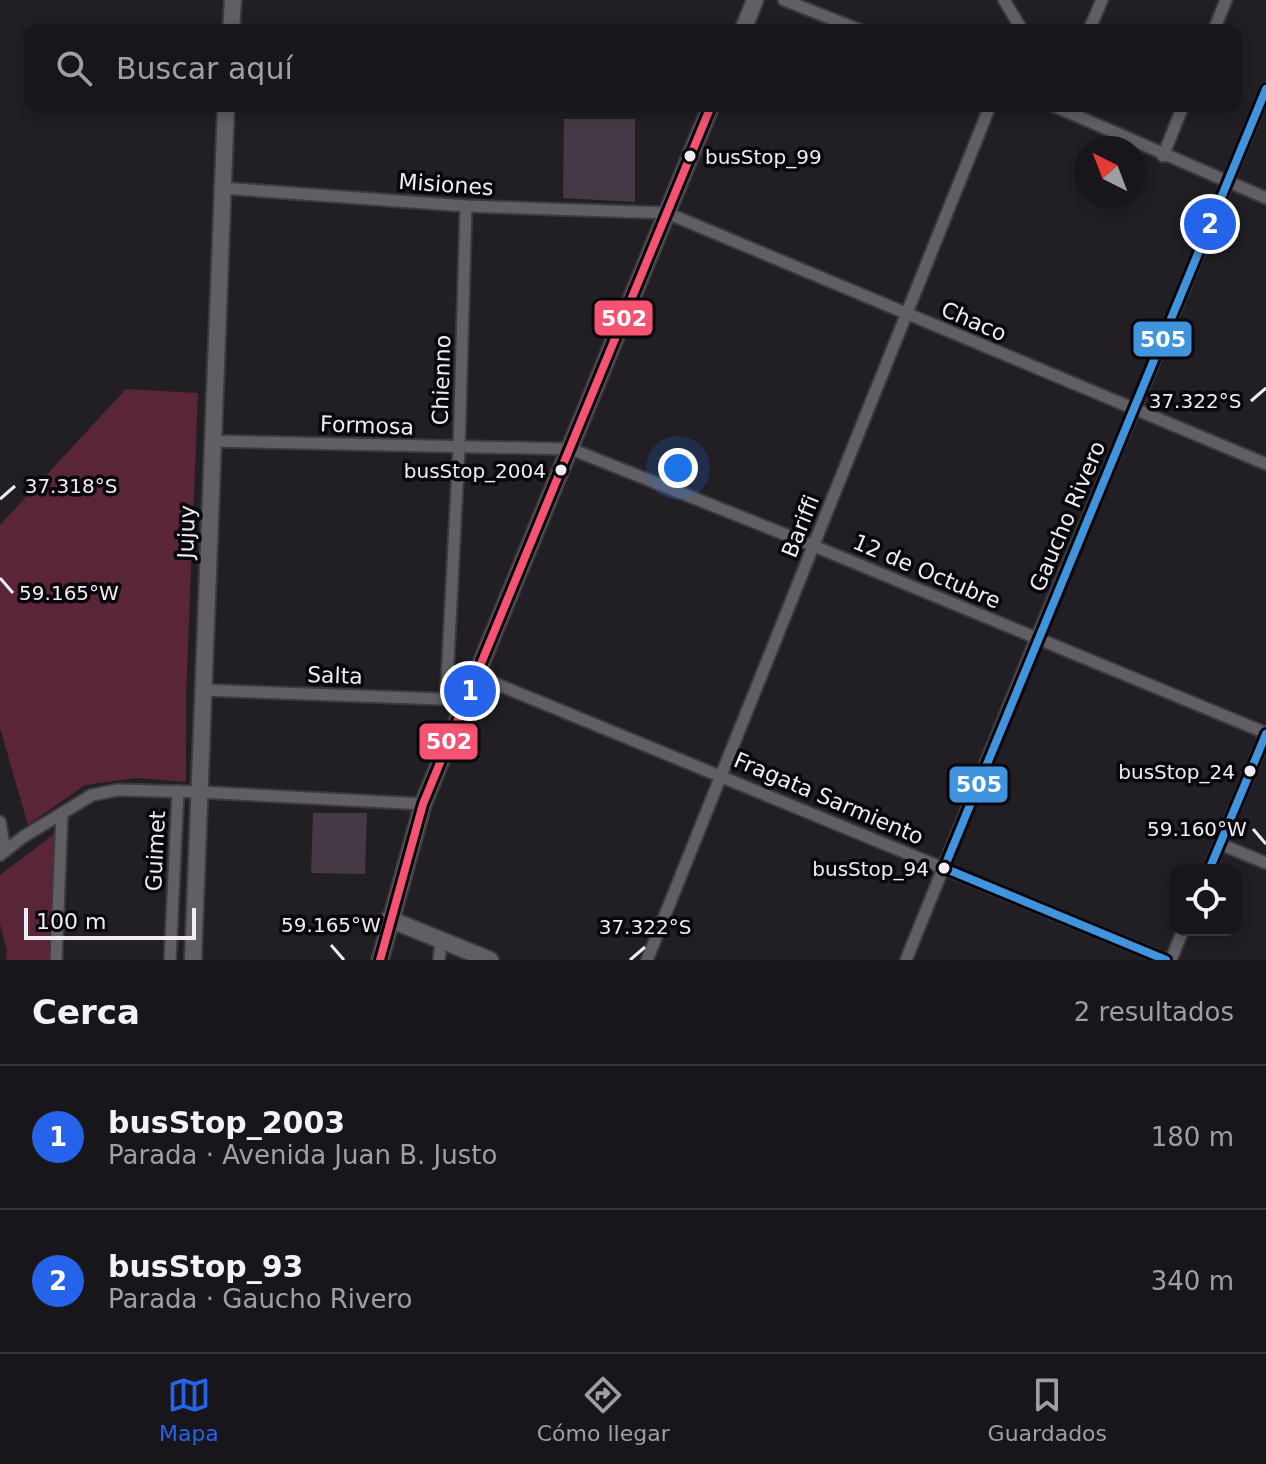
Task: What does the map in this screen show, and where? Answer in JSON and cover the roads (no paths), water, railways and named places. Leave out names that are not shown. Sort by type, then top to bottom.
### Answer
[{"type":"street","points":[[231,24],[233,0]]},
{"type":"street","points":[[745,24],[755,0]]},
{"type":"street","points":[[784,0],[845,24]]},
{"type":"street","points":[[1004,0],[1018,24]]},
{"type":"street","points":[[1092,24],[1102,0]]},
{"type":"street","points":[[1216,24],[1226,0]]},
{"type":"street","name":"Gaucho Rivero","points":[[906,960],[1036,639],[1266,89]]},
{"type":"street","name":"Jujuy","points":[[193,960],[226,112]]},
{"type":"street","points":[[380,960],[423,804],[709,112]]},
{"type":"street","name":"Bariffi","points":[[647,960],[988,112]]},
{"type":"street","points":[[1068,112],[1163,156],[1266,198]]},
{"type":"street","points":[[1163,156],[1181,112]]},
{"type":"street","name":"Misiones","points":[[222,188],[466,206],[667,213]]},
{"type":"street","name":"Chienno","points":[[446,699],[459,448],[466,206]]},
{"type":"street","name":"Chaco","points":[[667,213],[1266,464]]},
{"type":"street","name":"Formosa","points":[[211,441],[571,449]]},
{"type":"street","name":"12 de Octubre","points":[[571,449],[814,546],[1266,734]]},
{"type":"street","name":"Fragata Sarmiento","points":[[477,676],[1168,960]]},
{"type":"street","name":"Salta","points":[[202,690],[467,700]]},
{"type":"street","points":[[1212,864],[1266,734]]},
{"type":"street","points":[[3,853],[23,837],[92,795],[118,790],[423,804]]},
{"type":"street","name":"Guimet","points":[[170,960],[178,791]]},
{"type":"street","points":[[56,960],[62,813]]},
{"type":"street","points":[[0,822],[3,853]]},
{"type":"street","points":[[1220,844],[1266,863]]},
{"type":"street","points":[[389,919],[490,960]]},
{"type":"street","points":[[1168,960],[1180,936]]},
{"type":"street","points":[[439,960],[441,941]]},
{"type":"place","name":"busStop_99","points":[[690,156]]},
{"type":"place","name":"busStop_93","points":[[1210,224]]},
{"type":"place","name":"busStop_2004","points":[[561,470]]},
{"type":"place","name":"busStop_2003","points":[[470,691]]},
{"type":"place","name":"busStop_24","points":[[1250,771]]},
{"type":"place","name":"busStop_94","points":[[944,868]]}]
